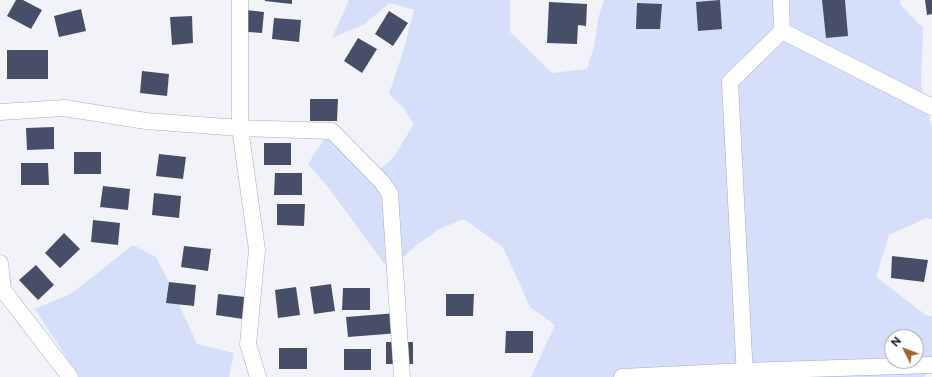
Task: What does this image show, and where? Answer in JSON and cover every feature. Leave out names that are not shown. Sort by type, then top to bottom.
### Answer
[{"type":"street","points":[[240,0],[240,128],[257,250],[248,344],[258,377]]},
{"type":"street","points":[[745,374],[730,82],[782,31],[781,0]]},
{"type":"street","points":[[782,31],[932,107]]},
{"type":"street","points":[[0,112],[64,108],[146,121],[240,128],[332,131],[382,182],[390,194],[402,377]]},
{"type":"street","points":[[0,263],[1,292],[70,377]]},
{"type":"street","points":[[622,377],[745,374],[932,365]]},
{"type":"shaded area","points":[[349,0],[510,0],[510,32],[552,73],[587,69],[594,47],[598,19],[604,0],[901,0],[899,3],[923,28],[921,84],[932,128],[932,220],[926,218],[889,235],[876,277],[926,315],[932,316],[932,370],[924,377],[531,377],[555,325],[530,307],[503,247],[464,219],[439,229],[418,244],[389,270],[328,187],[308,164],[324,139],[345,142],[378,171],[393,158],[414,124],[403,107],[389,94],[403,52],[414,10],[390,3],[363,25],[332,38]]},
{"type":"shaded area","points":[[133,245],[156,257],[197,344],[234,353],[229,377],[79,377],[35,309],[72,293]]},
{"type":"building","points":[[16,0],[23,0],[42,10],[31,29],[7,16]]},
{"type":"building","points":[[292,0],[292,4],[265,1]]},
{"type":"building","points":[[720,0],[722,29],[698,31],[696,2]]},
{"type":"building","points":[[822,0],[845,0],[848,36],[826,38]]},
{"type":"building","points":[[925,0],[932,0],[932,14],[927,15]]},
{"type":"building","points":[[549,2],[587,4],[586,26],[578,25],[577,44],[547,43]]},
{"type":"building","points":[[637,3],[662,4],[660,29],[636,29]]},
{"type":"building","points":[[81,9],[86,31],[59,37],[54,16]]},
{"type":"building","points":[[237,9],[264,12],[262,33],[235,31]]},
{"type":"building","points":[[389,11],[408,23],[393,46],[375,34]]},
{"type":"building","points":[[192,16],[193,43],[172,45],[170,17]]},
{"type":"building","points":[[274,18],[301,20],[299,42],[272,39]]},
{"type":"building","points":[[358,38],[377,49],[362,73],[344,61]]},
{"type":"building","points":[[7,50],[48,50],[48,79],[7,79]]},
{"type":"building","points":[[142,71],[169,74],[167,96],[140,93]]},
{"type":"building","points":[[310,99],[338,99],[337,121],[310,121]]},
{"type":"building","points":[[54,127],[54,149],[27,150],[26,128]]},
{"type":"building","points":[[264,143],[291,143],[291,165],[264,165]]},
{"type":"building","points":[[74,152],[101,152],[101,174],[74,174]]},
{"type":"building","points":[[159,154],[186,157],[183,179],[156,176]]},
{"type":"building","points":[[21,163],[48,163],[49,185],[21,185]]},
{"type":"building","points":[[275,173],[302,173],[302,195],[274,195]]},
{"type":"building","points":[[103,186],[130,189],[128,210],[100,207]]},
{"type":"building","points":[[154,193],[181,196],[179,218],[152,215]]},
{"type":"building","points":[[277,204],[305,204],[304,226],[277,225]]},
{"type":"building","points":[[93,220],[120,223],[118,245],[91,242]]},
{"type":"building","points":[[64,233],[80,249],[60,268],[45,253]]},
{"type":"building","points":[[184,246],[211,249],[208,271],[181,267]]},
{"type":"building","points":[[892,256],[928,260],[924,282],[891,278]]},
{"type":"building","points":[[36,265],[54,285],[38,300],[19,280]]},
{"type":"building","points":[[169,282],[196,285],[194,306],[166,303]]},
{"type":"building","points":[[331,284],[335,311],[314,314],[310,287]]},
{"type":"building","points":[[296,287],[300,315],[278,318],[275,290]]},
{"type":"building","points":[[343,288],[370,288],[370,310],[342,310]]},
{"type":"building","points":[[218,294],[245,297],[243,319],[216,315]]},
{"type":"building","points":[[446,294],[474,294],[473,316],[446,316]]},
{"type":"building","points":[[397,313],[399,333],[348,337],[346,317]]},
{"type":"building","points":[[506,331],[533,331],[533,353],[505,353]]},
{"type":"building","points":[[386,342],[413,342],[413,364],[386,364]]},
{"type":"building","points":[[279,348],[307,348],[307,369],[279,369]]},
{"type":"building","points":[[344,349],[371,349],[371,370],[344,370]]}]
